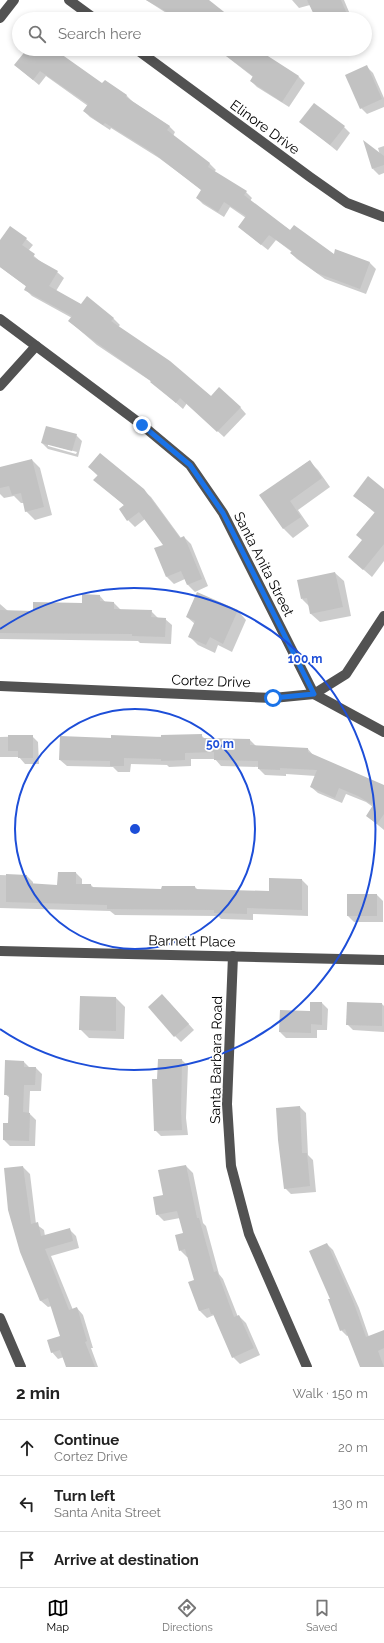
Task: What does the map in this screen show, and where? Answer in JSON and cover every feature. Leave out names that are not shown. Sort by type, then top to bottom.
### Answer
[{"type":"street","points":[[0,18],[14,0]]},
{"type":"street","points":[[70,0],[86,12]]},
{"type":"street","name":"Elinore Drive","points":[[145,56],[303,173],[347,203],[384,217]]},
{"type":"street","name":"Santa Anita Street","points":[[0,320],[142,425],[190,465],[223,513],[314,694]]},
{"type":"street","points":[[0,386],[36,346]]},
{"type":"street","name":"Cortez Drive","points":[[0,686],[273,698],[314,694],[346,674],[384,616]]},
{"type":"street","points":[[314,694],[384,732]]},
{"type":"street","name":"Barnett Place","points":[[0,951],[384,960]]},
{"type":"street","name":"Santa Barbara Road","points":[[233,956],[227,1104],[231,1166],[249,1234],[307,1367]]},
{"type":"street","points":[[0,1318],[21,1367]]},
{"type":"building","points":[[146,0],[209,0],[224,12],[167,12]]},
{"type":"building","points":[[307,0],[341,0],[346,12],[313,12]]},
{"type":"building","points":[[21,56],[64,56],[102,83],[105,80],[127,95],[126,97],[170,126],[167,130],[210,163],[208,167],[247,191],[244,195],[290,230],[294,225],[334,254],[335,249],[370,262],[360,289],[317,273],[290,253],[292,251],[269,235],[261,245],[238,227],[246,216],[224,202],[218,212],[196,198],[201,190],[152,152],[105,123],[103,125],[83,111],[88,104],[40,71],[33,80],[14,65]]},
{"type":"building","points":[[226,56],[268,56],[299,76],[282,102],[250,81],[253,76]]},
{"type":"building","points":[[367,65],[382,99],[360,109],[345,75]]},
{"type":"building","points":[[314,103],[345,126],[330,145],[299,122]]},
{"type":"building","points":[[363,140],[384,156],[384,165],[372,169]]},
{"type":"building","points":[[10,226],[27,238],[22,245],[35,254],[33,257],[58,271],[49,286],[81,304],[87,296],[114,318],[111,321],[170,361],[211,396],[219,387],[241,407],[217,432],[180,398],[176,403],[150,382],[151,381],[68,321],[72,316],[24,290],[26,286],[0,267],[0,240]]},
{"type":"building","points":[[46,426],[77,434],[72,451],[41,443]]},
{"type":"building","points":[[100,453],[144,489],[180,538],[184,536],[202,579],[187,585],[181,571],[166,577],[154,548],[163,545],[139,512],[127,521],[119,509],[124,505],[93,480],[98,475],[88,467]]},
{"type":"building","points":[[32,459],[44,507],[25,512],[21,493],[12,495],[9,486],[0,488],[0,467]]},
{"type":"building","points":[[310,460],[322,478],[290,501],[301,517],[283,529],[259,495]]},
{"type":"building","points":[[368,476],[384,489],[384,544],[363,570],[348,557],[362,540],[356,535],[375,512],[353,496]]},
{"type":"building","points":[[335,572],[343,607],[310,614],[307,598],[301,599],[297,580]]},
{"type":"building","points":[[197,592],[238,610],[223,644],[210,637],[206,645],[188,637],[195,621],[186,617]]},
{"type":"building","points":[[82,594],[100,595],[100,601],[114,602],[114,609],[152,610],[151,617],[166,618],[165,637],[132,636],[132,634],[0,633],[0,610],[33,611],[33,602],[82,603]]},
{"type":"building","points":[[202,734],[202,738],[250,739],[250,745],[308,748],[308,752],[384,785],[384,814],[377,824],[366,816],[373,805],[358,796],[339,788],[335,798],[310,787],[317,770],[280,768],[280,770],[258,769],[258,761],[214,760],[214,752],[185,753],[185,760],[161,761],[161,759],[124,758],[124,766],[110,766],[110,761],[59,760],[60,736],[111,738],[111,735],[161,737],[161,735]]},
{"type":"building","points":[[8,735],[33,735],[33,758],[18,758],[18,751],[8,751]]},
{"type":"building","points":[[58,872],[76,872],[76,884],[91,884],[91,887],[161,889],[162,886],[195,886],[195,889],[269,891],[269,878],[302,879],[302,910],[247,908],[247,914],[214,913],[214,910],[107,909],[107,905],[6,902],[6,874],[27,875],[27,883],[57,885]]},
{"type":"building","points":[[347,894],[377,894],[377,916],[347,916]]},
{"type":"building","points":[[162,994],[189,1024],[174,1037],[148,1007]]},
{"type":"building","points":[[80,996],[116,997],[116,1031],[79,1030]]},
{"type":"building","points":[[310,1002],[322,1002],[322,1025],[311,1024],[311,1033],[279,1032],[280,1010],[310,1011]]},
{"type":"building","points":[[347,1002],[382,1003],[382,1026],[346,1025]]},
{"type":"building","points":[[158,1059],[182,1059],[182,1130],[154,1131],[152,1079],[157,1079]]},
{"type":"building","points":[[5,1060],[24,1061],[24,1067],[36,1067],[35,1085],[24,1085],[23,1112],[30,1113],[29,1141],[3,1140],[3,1123],[8,1123],[9,1095],[4,1095]]},
{"type":"building","points":[[300,1106],[302,1153],[307,1153],[310,1186],[284,1189],[276,1108]]},
{"type":"building","points":[[186,1165],[197,1218],[199,1218],[214,1272],[217,1271],[234,1317],[239,1315],[254,1348],[232,1358],[213,1314],[211,1314],[209,1308],[199,1311],[188,1282],[194,1280],[185,1249],[179,1251],[175,1235],[183,1233],[177,1211],[156,1215],[153,1197],[163,1195],[158,1170]]},
{"type":"building","points":[[23,1166],[31,1224],[38,1222],[41,1236],[70,1228],[73,1241],[45,1249],[69,1310],[77,1307],[87,1341],[85,1342],[95,1367],[66,1367],[60,1350],[51,1353],[47,1340],[60,1336],[48,1298],[40,1301],[20,1252],[8,1210],[4,1168]]},
{"type":"building","points":[[327,1243],[353,1301],[366,1337],[384,1330],[384,1348],[378,1351],[384,1367],[360,1367],[345,1329],[340,1331],[328,1299],[330,1299],[309,1251]]},
{"type":"route","points":[[142,425],[190,465],[223,513],[314,694],[273,698]]}]
